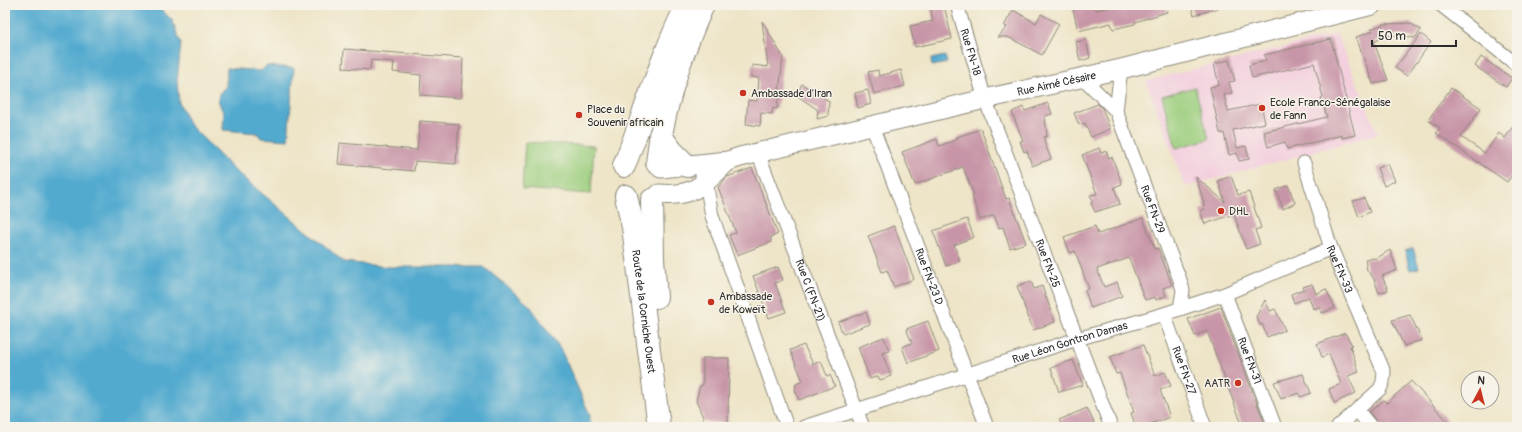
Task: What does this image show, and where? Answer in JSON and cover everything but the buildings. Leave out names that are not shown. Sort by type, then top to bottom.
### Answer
[{"type":"highway","points":[[687,5],[677,25],[660,68],[619,178],[620,184],[626,196],[638,202],[646,202],[656,197],[663,189],[664,182],[659,166],[660,135],[674,77],[690,34],[703,5]]},
{"type":"highway","points":[[660,135],[672,151],[691,165]]},
{"type":"highway","points":[[624,166],[629,161],[643,157],[651,159],[659,166]]},
{"type":"highway","name":"Route de la Corniche Ouest","points":[[626,196],[633,227],[659,427]]},
{"type":"highway","name":"Route de la Corniche Ouest","points":[[656,197],[652,259],[672,427]]},
{"type":"street","name":"Rue FN-18","points":[[957,5],[985,99]]},
{"type":"street","name":"Rue Aimé Césaire","points":[[659,166],[691,165],[734,159],[1082,76],[1121,69],[1372,5]]},
{"type":"street","points":[[1441,5],[1517,64]]},
{"type":"street","points":[[1116,111],[1121,69]]},
{"type":"street","points":[[1082,76],[1116,111]]},
{"type":"street","name":"Rue FN-25","points":[[985,99],[1111,427]]},
{"type":"street","name":"Rue FN-29","points":[[1116,111],[1180,280],[1183,290],[1180,309]]},
{"type":"street","name":"Rue FN-23 D","points":[[872,126],[987,427]]},
{"type":"street","name":"Rue C (FN-21)","points":[[758,153],[863,427]]},
{"type":"street","points":[[656,197],[685,194],[694,191],[734,159]]},
{"type":"street","name":"Rue FN-33","points":[[1304,163],[1331,248],[1384,372],[1383,382],[1380,389],[1357,410]]},
{"type":"street","points":[[691,165],[706,182],[712,216],[787,427]]},
{"type":"street","name":"Rue Léon Gontron Damas","points":[[804,427],[1077,339],[1164,314],[1225,294],[1331,248]]},
{"type":"street","name":"Rue FN-31","points":[[1225,294],[1275,427]]},
{"type":"street","name":"Rue FN-27","points":[[1164,314],[1205,427]]},
{"type":"street","points":[[1338,427],[1357,410],[1372,427]]},
{"type":"shaded area","name":"Ecole Franco-Sénégalaise de Fann","points":[[1337,34],[1378,134],[1185,187],[1146,81]]},
{"type":"green space","points":[[1195,87],[1209,139],[1176,148],[1162,96]]},
{"type":"green space","points":[[525,142],[594,146],[591,194],[522,189]]},
{"type":"water","points":[[5,5],[156,5],[172,20],[181,43],[177,82],[179,103],[189,124],[234,170],[344,262],[389,267],[484,267],[530,306],[560,348],[590,415],[590,427],[5,427]]},
{"type":"water","points":[[945,56],[947,63],[932,66],[931,59]]},
{"type":"water","points":[[266,66],[294,68],[288,140],[261,138],[257,133],[223,130],[224,112],[218,99],[219,94],[226,86],[227,68],[261,71]]},
{"type":"water","points":[[1413,248],[1419,268],[1410,270],[1405,251]]},
{"type":"place","name":"Ambassade d'Iran","points":[[743,93]]},
{"type":"place","name":"Ecole Franco-Sénégalaise de Fann","points":[[1262,108]]},
{"type":"place","name":"Place du Souvenir africain","points":[[579,115]]},
{"type":"place","name":"DHL","points":[[1221,211]]},
{"type":"place","name":"Ambassade de Koweït","points":[[711,302]]},
{"type":"place","name":"AATR","points":[[1238,383]]}]
